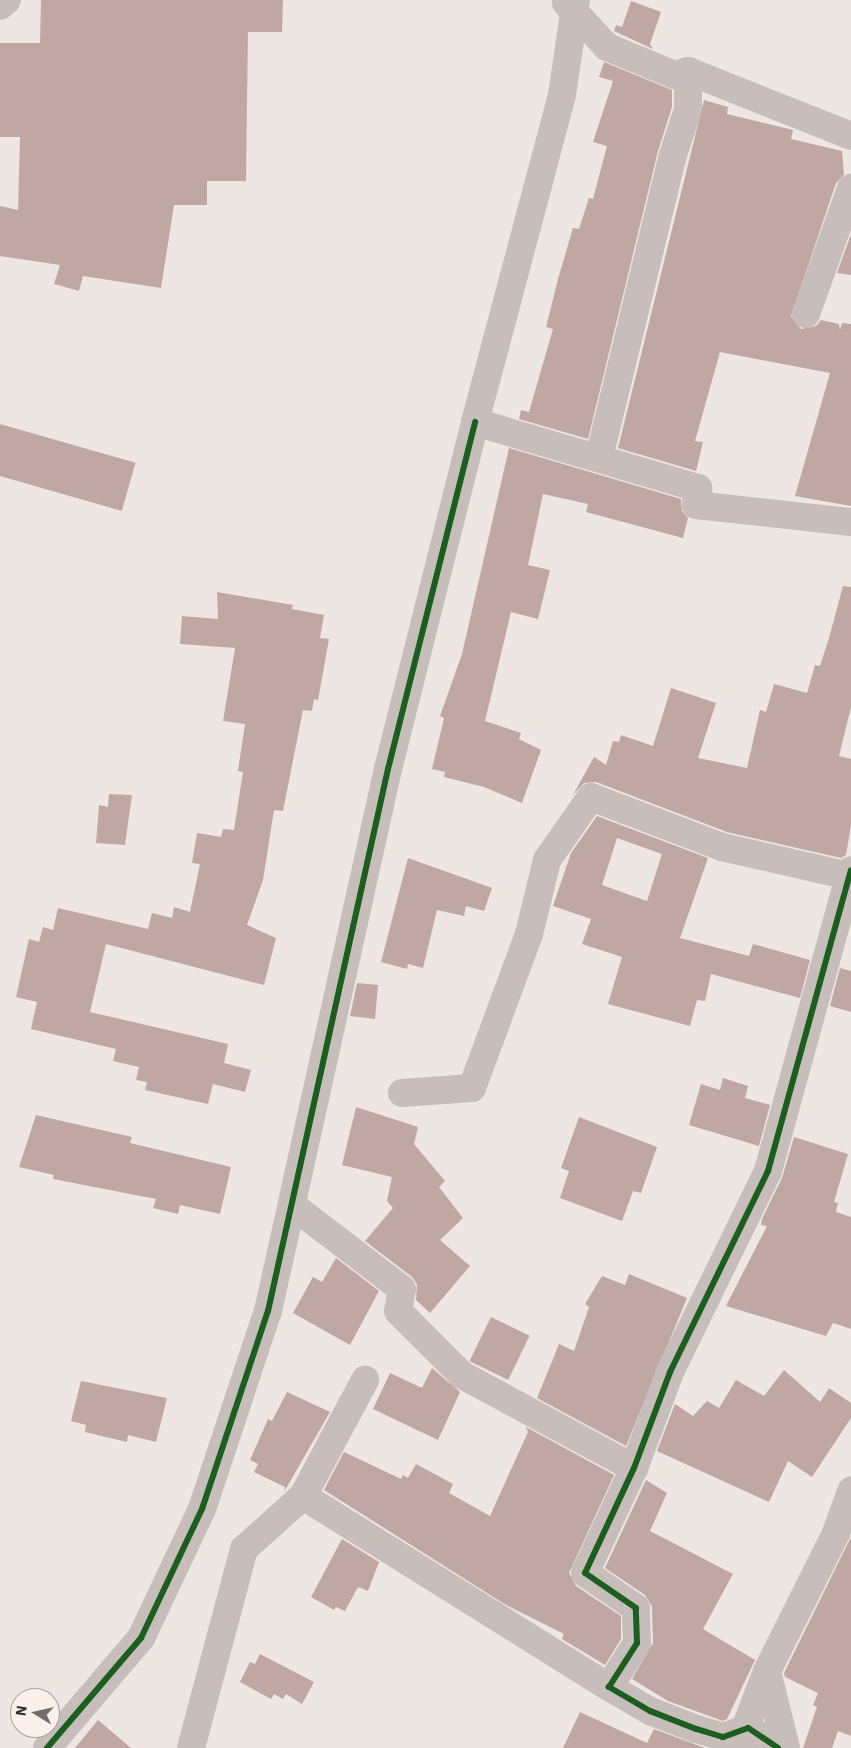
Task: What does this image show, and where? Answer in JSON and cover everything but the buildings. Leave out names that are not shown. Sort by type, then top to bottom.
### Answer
[{"type":"street","points":[[0,6],[7,0]]},
{"type":"street","points":[[570,3],[607,47],[675,75],[688,72],[851,136]]},
{"type":"street","points":[[46,1748],[141,1638],[202,1509],[268,1311],[388,769],[476,422],[562,95],[570,3]]},
{"type":"street","points":[[599,458],[673,156],[688,109],[688,72]]},
{"type":"street","points":[[806,314],[851,188]]},
{"type":"street","points":[[476,422],[698,488],[696,505],[851,522]]},
{"type":"street","points":[[402,1093],[472,1088],[529,934],[547,860],[591,797],[722,847],[850,873],[768,1171],[670,1372],[634,1468],[585,1573],[636,1608],[637,1643],[609,1687]]},
{"type":"street","points":[[292,1205],[402,1289],[398,1311],[462,1375],[634,1468]]},
{"type":"street","points":[[191,1748],[244,1548],[303,1496],[365,1380]]},
{"type":"street","points":[[742,1738],[767,1671],[836,1533],[851,1491]]},
{"type":"street","points":[[303,1496],[650,1711],[696,1729],[723,1737],[742,1738],[778,1748]]},
{"type":"street","points":[[767,1671],[786,1748]]},
{"type":"cycle path","points":[[47,1748],[141,1638],[202,1509],[268,1311],[388,769],[475,422]]},
{"type":"cycle path","points":[[778,1748],[748,1728],[723,1737],[696,1729],[650,1711],[609,1687],[637,1643],[636,1608],[585,1573],[634,1468],[670,1372],[768,1171],[851,870]]}]
